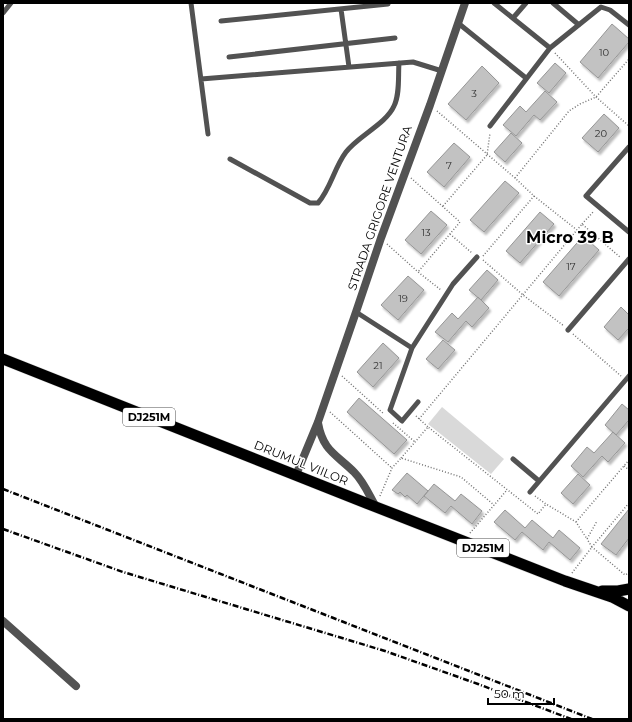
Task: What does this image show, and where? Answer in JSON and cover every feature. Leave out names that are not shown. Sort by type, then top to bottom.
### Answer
[{"type":"highway","name":"DRUMUL VIILOR","points":[[3,359],[376,507],[566,581],[612,597],[629,606]]},
{"type":"highway","name":"DRUMUL VIILOR","points":[[590,589],[618,591],[629,589]]},
{"type":"street","name":"STRADA GRIGORE VENTURA","points":[[296,475],[318,422],[381,238],[430,105],[465,3]]},
{"type":"street","points":[[318,422],[320,434],[324,444],[354,472],[363,483],[376,507]]},
{"type":"street","points":[[3,622],[76,686]]},
{"type":"lane","points":[[3,14],[12,3]]},
{"type":"lane","points":[[191,3],[208,134]]},
{"type":"lane","points":[[494,3],[550,48]]},
{"type":"lane","points":[[513,18],[526,3]]},
{"type":"lane","points":[[553,3],[579,25]]},
{"type":"lane","points":[[221,21],[388,4]]},
{"type":"lane","points":[[490,126],[550,48],[603,5],[629,25]]},
{"type":"lane","points":[[341,9],[349,67]]},
{"type":"lane","points":[[458,23],[526,78]]},
{"type":"lane","points":[[229,57],[395,38]]},
{"type":"lane","points":[[201,79],[413,62],[442,71]]},
{"type":"lane","points":[[230,159],[310,203],[318,203],[346,151],[387,116],[394,106],[397,95],[399,63]]},
{"type":"lane","points":[[629,147],[586,196],[629,232]]},
{"type":"lane","points":[[418,402],[402,420],[390,410],[412,348],[453,284],[477,257]]},
{"type":"lane","points":[[568,330],[628,261]]},
{"type":"lane","points":[[356,312],[412,348]]},
{"type":"lane","points":[[530,492],[627,378]]},
{"type":"lane","points":[[513,459],[539,481]]},
{"type":"path","points":[[550,48],[596,97],[629,126]]},
{"type":"path","points":[[515,178],[569,112],[580,104],[596,97],[629,59]]},
{"type":"path","points":[[430,105],[534,196],[577,230]]},
{"type":"path","points":[[443,206],[487,155],[490,126]]},
{"type":"path","points":[[405,173],[460,222],[418,272]]},
{"type":"path","points":[[534,196],[481,258],[523,295],[627,378]]},
{"type":"path","points":[[419,419],[597,206]]},
{"type":"path","points":[[582,224],[628,261]]},
{"type":"path","points":[[450,234],[477,257]]},
{"type":"path","points":[[381,238],[418,272],[447,294]]},
{"type":"path","points":[[336,370],[385,415]]},
{"type":"path","points":[[323,406],[392,468]]},
{"type":"path","points":[[410,412],[538,514],[546,504]]},
{"type":"path","points":[[389,419],[414,442]]},
{"type":"path","points":[[376,507],[392,468],[428,427]]},
{"type":"path","points":[[400,458],[461,477],[494,505]]},
{"type":"path","points":[[576,522],[629,460]]},
{"type":"path","points":[[624,466],[629,470]]},
{"type":"path","points":[[463,541],[507,490]]},
{"type":"path","points":[[530,492],[546,504],[576,522],[592,547],[625,574],[629,573]]},
{"type":"path","points":[[566,581],[629,503]]},
{"type":"path","points":[[587,539],[597,521]]},
{"type":"shaded area","points":[[442,407],[504,459],[491,474],[428,424]]},
{"type":"building","points":[[612,24],[629,39],[629,42],[598,78],[580,62]]},
{"type":"building","points":[[555,63],[566,73],[549,93],[537,83]]},
{"type":"building","points":[[482,66],[499,83],[466,120],[448,104]]},
{"type":"building","points":[[545,91],[557,102],[540,120],[534,115],[516,136],[503,125],[520,106],[526,112]]},
{"type":"building","points":[[604,114],[619,128],[598,152],[582,138]]},
{"type":"building","points":[[511,133],[522,143],[505,162],[494,152]]},
{"type":"building","points":[[454,143],[470,157],[444,187],[427,172]]},
{"type":"building","points":[[505,181],[519,193],[484,232],[470,220]]},
{"type":"building","points":[[431,211],[447,225],[421,254],[405,240]]},
{"type":"building","points":[[540,212],[554,224],[520,263],[506,251]]},
{"type":"building","points":[[583,236],[599,250],[559,296],[543,282]]},
{"type":"building","points":[[487,270],[498,280],[481,300],[469,290]]},
{"type":"building","points":[[408,276],[424,290],[398,320],[381,305]]},
{"type":"building","points":[[478,297],[489,308],[472,327],[466,321],[448,342],[435,332],[452,313],[458,319]]},
{"type":"building","points":[[621,307],[629,315],[629,328],[618,340],[604,327]]},
{"type":"building","points":[[443,340],[455,350],[438,369],[426,359]]},
{"type":"building","points":[[383,343],[399,358],[373,387],[357,372]]},
{"type":"building","points":[[359,398],[407,440],[394,454],[347,412]]},
{"type":"building","points":[[622,404],[629,410],[629,420],[616,435],[605,425]]},
{"type":"building","points":[[613,432],[625,443],[608,462],[602,456],[583,477],[571,466],[587,447],[594,453]]},
{"type":"building","points":[[407,473],[428,491],[417,504],[407,495],[405,497],[400,492],[398,494],[392,490]]},
{"type":"building","points":[[578,474],[590,485],[573,504],[561,493]]},
{"type":"building","points":[[434,484],[455,501],[461,494],[482,511],[472,524],[451,506],[445,513],[424,496]]},
{"type":"building","points":[[629,509],[629,538],[616,555],[601,544]]},
{"type":"building","points":[[505,510],[525,528],[532,520],[553,538],[559,530],[580,548],[570,560],[549,542],[543,550],[522,532],[515,540],[494,522]]},
{"type":"railway","points":[[3,489],[592,719]]},
{"type":"railway","points":[[3,529],[123,572],[385,651],[571,719]]},
{"type":"district","name":"Micro 39 B","points":[[570,237]]}]
